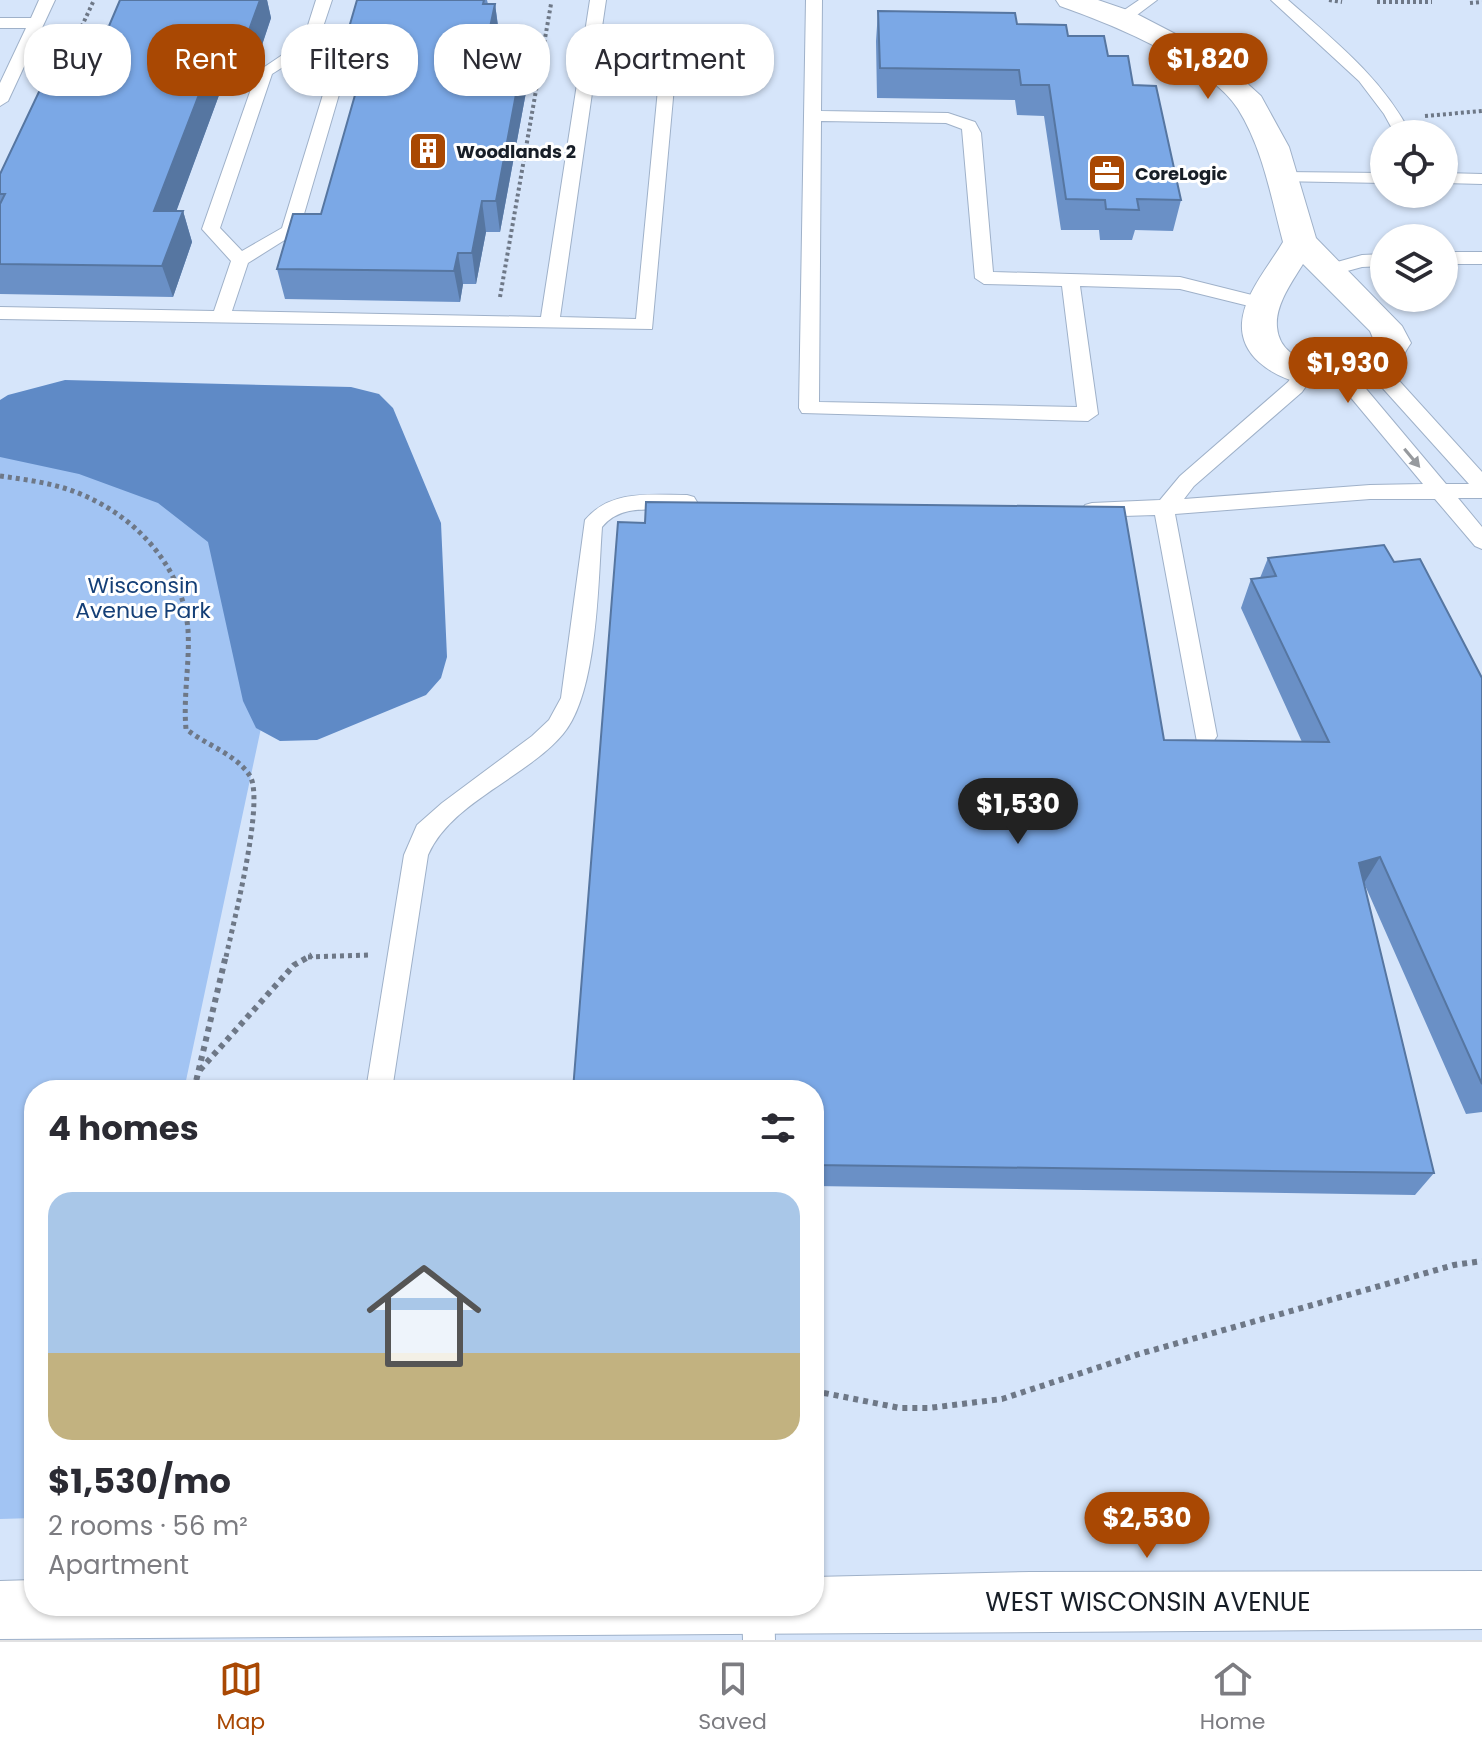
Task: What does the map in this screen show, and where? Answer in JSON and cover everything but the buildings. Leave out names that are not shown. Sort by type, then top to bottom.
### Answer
[{"type":"street","points":[[1097,6],[1175,45],[1218,73],[1250,102],[1273,147],[1300,242],[1385,326],[1393,343],[1388,358],[1360,372],[1324,377],[1305,373],[1274,357],[1262,343],[1259,326],[1265,304],[1300,242]]},
{"type":"street","name":"WEST WISCONSIN AVENUE","points":[[824,1606],[1031,1614],[1482,1600]]},
{"type":"street","name":"WEST WISCONSIN AVENUE","points":[[0,1610],[24,1610]]},
{"type":"lane","points":[[0,101],[47,0]]},
{"type":"lane","points":[[316,24],[324,0]]},
{"type":"lane","points":[[594,24],[598,0]]},
{"type":"lane","points":[[814,0],[809,408],[1088,414],[1070,280]]},
{"type":"lane","points":[[1097,6],[1149,0]]},
{"type":"lane","points":[[1279,0],[1365,78],[1395,120]]},
{"type":"lane","points":[[0,23],[36,23]]},
{"type":"lane","points":[[240,260],[211,229],[265,72],[281,62]]},
{"type":"lane","points":[[221,317],[240,260],[290,231],[330,96]]},
{"type":"lane","points":[[550,323],[584,96]]},
{"type":"lane","points":[[0,313],[645,325],[665,96]]},
{"type":"lane","points":[[813,116],[948,118],[969,126],[973,133],[984,278],[1180,283],[1265,304]]},
{"type":"lane","points":[[1282,177],[1370,178]]},
{"type":"lane","points":[[1458,178],[1482,179]]},
{"type":"lane","points":[[1458,258],[1482,258]]},
{"type":"lane","points":[[1329,270],[1370,261]]},
{"type":"lane","points":[[1360,372],[1482,485]]},
{"type":"lane","points":[[1360,372],[1440,491],[1482,541]]},
{"type":"lane","points":[[1205,736],[1164,509],[1187,481],[1295,387],[1305,373]]},
{"type":"lane","points":[[1069,510],[1164,509],[1370,492],[1482,491]]},
{"type":"lane","points":[[381,1080],[416,855],[426,832],[540,743],[557,726],[572,698],[585,612],[592,525],[603,512],[623,503],[702,503]]},
{"type":"lane","points":[[758,1616],[759,1640]]},
{"type":"path","points":[[83,24],[94,0]]},
{"type":"path","points":[[1329,0],[1342,2]]},
{"type":"path","points":[[1377,2],[1432,2]]},
{"type":"path","points":[[1470,3],[1482,2]]},
{"type":"path","points":[[496,322],[551,4]]},
{"type":"path","points":[[1432,120],[1482,111]]},
{"type":"path","points":[[0,476],[79,493],[136,529],[165,561],[181,594],[188,629],[186,729],[202,744],[244,765],[256,789],[247,852],[197,1080]]},
{"type":"path","points":[[200,1071],[294,965],[312,955],[400,955]]},
{"type":"path","points":[[824,1393],[900,1408],[929,1408],[1002,1399],[1139,1354],[1454,1265],[1482,1261]]},
{"type":"green space","name":"Wisconsin Avenue Park","points":[[0,446],[321,446],[186,1080],[24,1080],[24,1518],[0,1519]]},
{"type":"shaded area","points":[[65,380],[351,387],[379,394],[393,408],[441,523],[447,657],[441,678],[426,695],[317,740],[280,741],[256,728],[243,701],[208,542],[158,503],[79,474],[0,457],[0,400],[8,395]]},
{"type":"place","name":"Woodlands 2","points":[[428,151]]},
{"type":"place","name":"CoreLogic","points":[[1107,173]]}]
